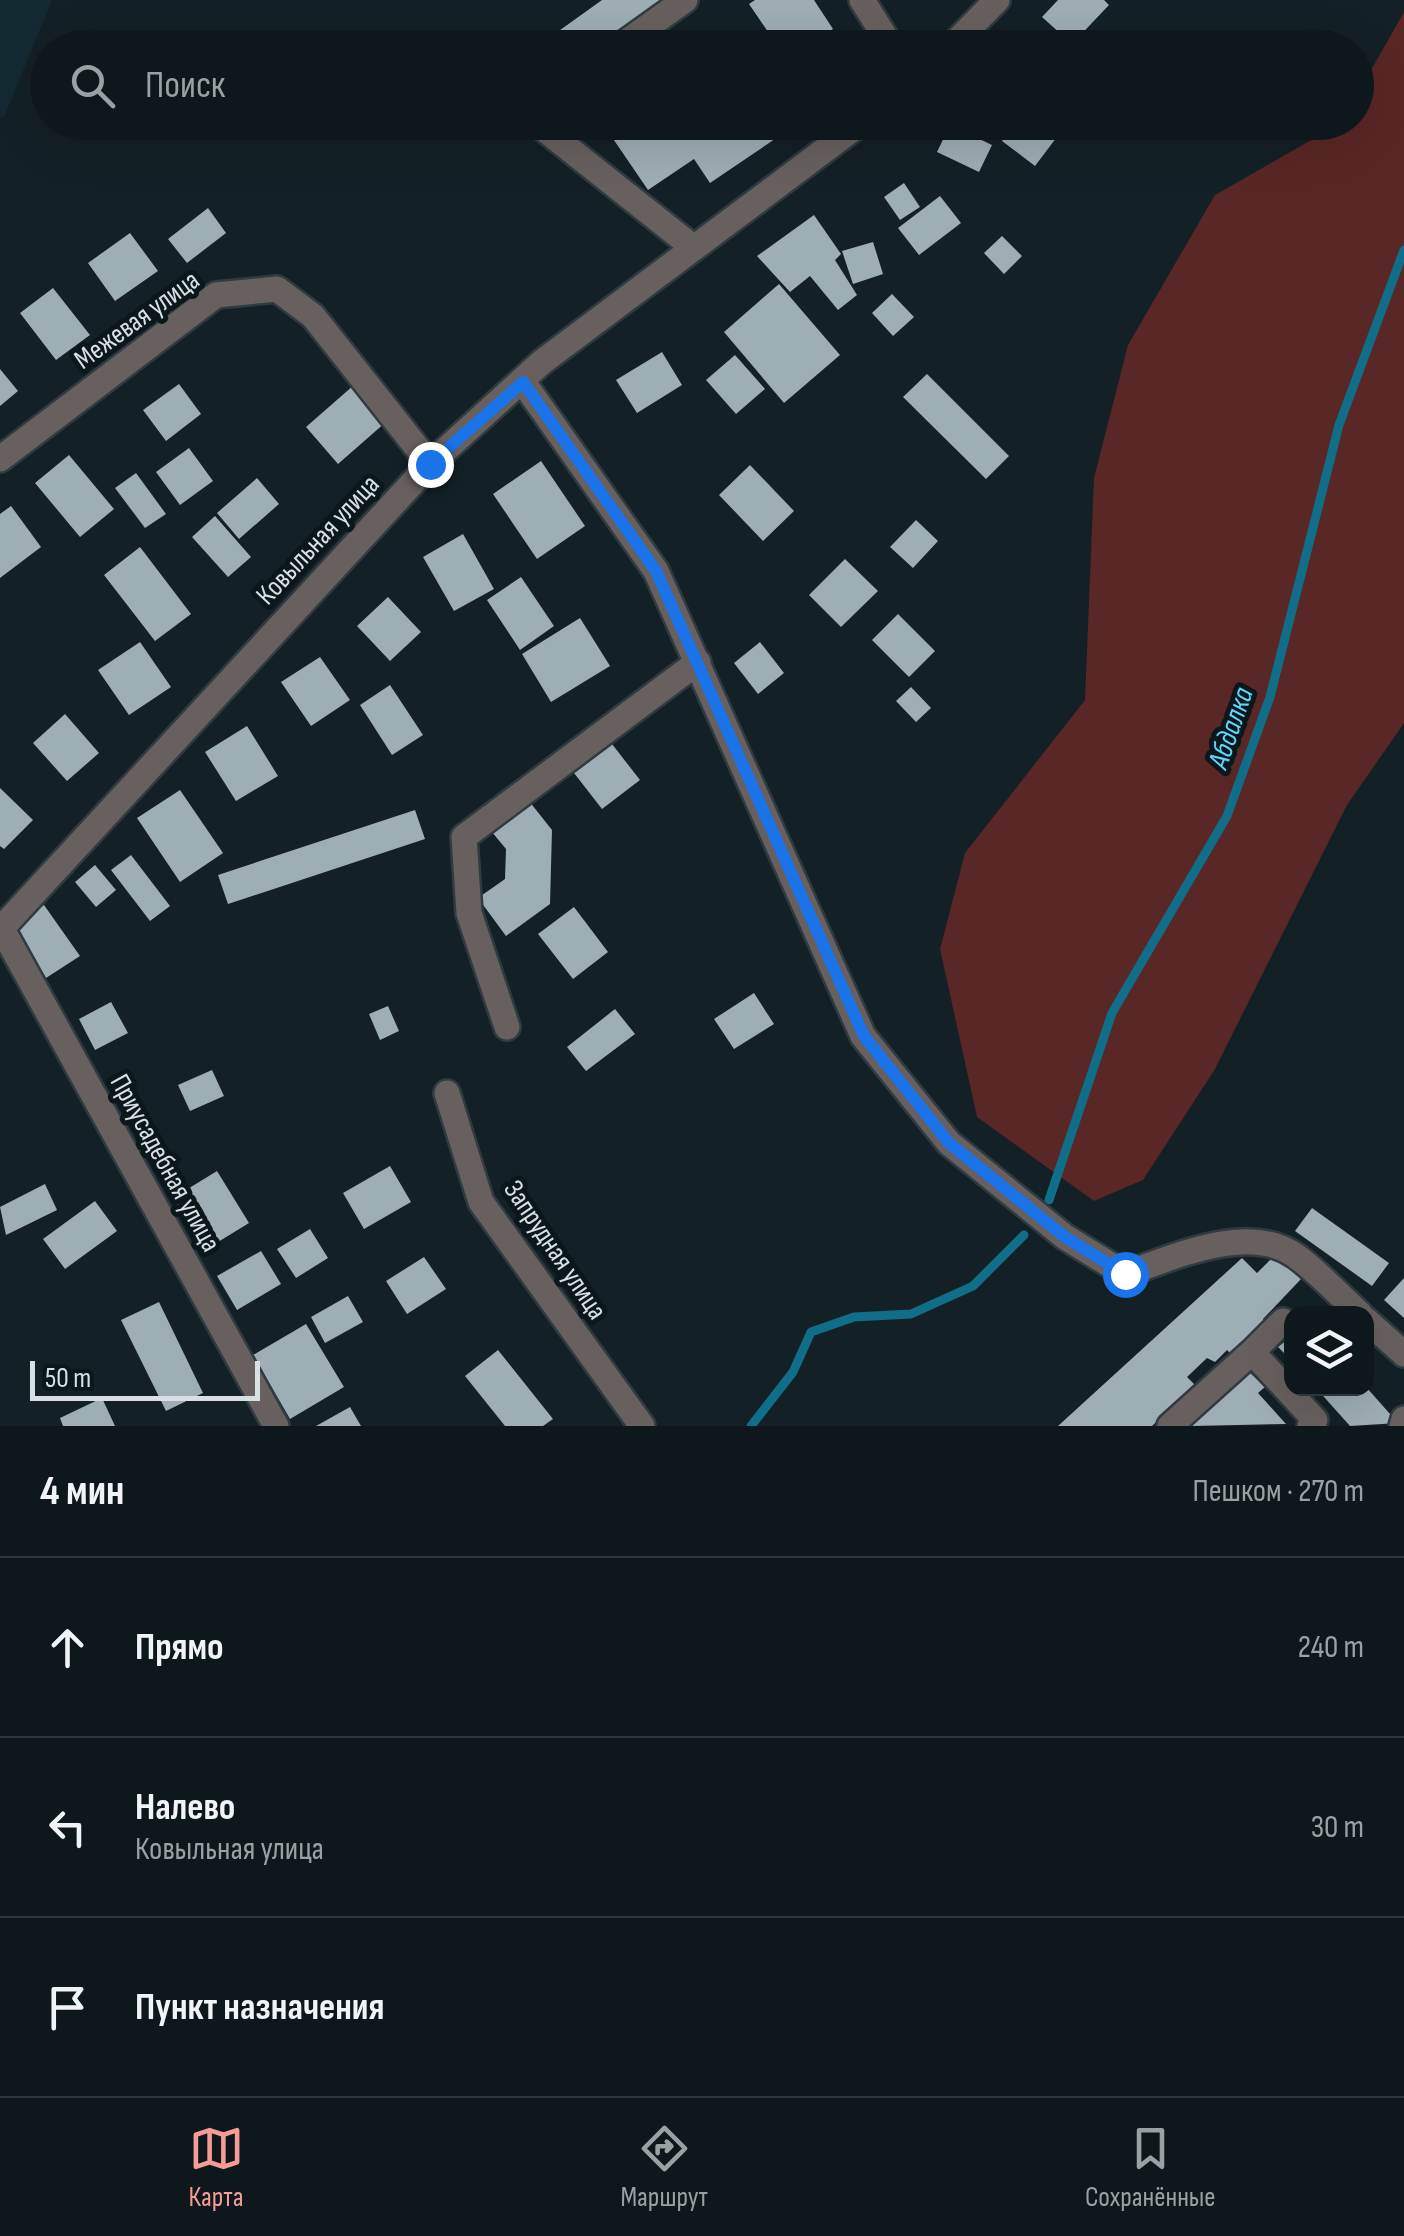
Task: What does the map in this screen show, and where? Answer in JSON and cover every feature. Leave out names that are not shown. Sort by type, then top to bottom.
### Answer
[{"type":"street","points":[[643,30],[685,0]]},
{"type":"street","points":[[862,0],[881,30]]},
{"type":"street","points":[[968,30],[997,0]]},
{"type":"street","points":[[558,140],[694,248]]},
{"type":"street","name":"Ковыльная улица","points":[[1,929],[430,464],[542,362],[838,140]]},
{"type":"street","name":"Межевая улица","points":[[0,459],[216,295],[277,289],[313,316],[430,464]]},
{"type":"street","points":[[523,382],[656,571],[864,1036],[949,1143],[1065,1237],[1125,1274],[1246,1240],[1272,1244],[1295,1255],[1351,1306]]},
{"type":"street","points":[[507,1027],[470,913],[464,837],[698,662]]},
{"type":"street","name":"Приусадебная улица","points":[[1,929],[276,1426]]},
{"type":"street","name":"Запрудная улица","points":[[447,1093],[481,1202],[642,1426]]},
{"type":"street","points":[[1170,1426],[1284,1321]]},
{"type":"street","points":[[1374,1327],[1404,1354]]},
{"type":"street","points":[[1252,1352],[1315,1424]]},
{"type":"shaded area","points":[[0,0],[52,0],[40,30],[30,30],[30,54],[4,117],[0,118]]},
{"type":"shaded area","points":[[1404,12],[1404,723],[1347,805],[1215,1069],[1143,1180],[1094,1201],[977,1117],[940,949],[965,853],[1085,700],[1094,478],[1128,345],[1215,195],[1311,140],[1374,140],[1374,65]]},
{"type":"building","points":[[602,0],[661,0],[619,30],[560,30]]},
{"type":"building","points":[[755,0],[814,0],[833,29],[767,30],[749,4]]},
{"type":"building","points":[[1058,0],[1104,0],[1109,5],[1085,30],[1056,30],[1042,17]]},
{"type":"building","points":[[614,140],[773,140],[710,183],[694,159],[648,190]]},
{"type":"building","points":[[943,140],[982,140],[992,145],[979,172],[937,152]]},
{"type":"building","points":[[1003,140],[1055,140],[1035,166]]},
{"type":"building","points":[[904,183],[920,207],[900,220],[884,197]]},
{"type":"building","points":[[940,196],[961,223],[919,255],[898,228]]},
{"type":"building","points":[[208,208],[226,233],[187,263],[168,239]]},
{"type":"building","points":[[814,215],[841,254],[835,260],[857,295],[838,310],[810,276],[790,292],[757,256]]},
{"type":"building","points":[[130,233],[158,271],[115,301],[88,263]]},
{"type":"building","points":[[1002,236],[1022,256],[1004,274],[984,253]]},
{"type":"building","points":[[873,242],[883,274],[853,284],[842,251]]},
{"type":"building","points":[[779,284],[840,355],[784,403],[724,332]]},
{"type":"building","points":[[53,288],[90,335],[56,360],[20,313]]},
{"type":"building","points":[[892,294],[914,317],[893,336],[872,313]]},
{"type":"building","points":[[662,352],[682,385],[637,413],[616,380]]},
{"type":"building","points":[[735,355],[765,389],[736,414],[706,380]]},
{"type":"building","points":[[0,369],[18,391],[0,406]]},
{"type":"building","points":[[927,374],[1009,456],[986,479],[903,397]]},
{"type":"building","points":[[179,384],[201,414],[166,441],[143,410]]},
{"type":"building","points":[[354,385],[386,422],[338,464],[306,427]]},
{"type":"building","points":[[189,448],[213,481],[180,505],[156,472]]},
{"type":"building","points":[[69,455],[114,509],[80,537],[35,483]]},
{"type":"building","points":[[541,461],[585,526],[537,559],[493,494]]},
{"type":"building","points":[[750,465],[794,511],[763,541],[719,495]]},
{"type":"building","points":[[136,473],[166,514],[145,528],[115,488]]},
{"type":"building","points":[[257,478],[279,504],[239,539],[217,513]]},
{"type":"building","points":[[11,506],[41,547],[0,578],[0,514]]},
{"type":"building","points":[[215,516],[251,557],[228,577],[192,537]]},
{"type":"building","points":[[916,520],[938,541],[913,568],[890,547]]},
{"type":"building","points":[[463,534],[494,589],[454,611],[423,557]]},
{"type":"building","points":[[140,547],[191,614],[155,641],[104,575]]},
{"type":"building","points":[[845,559],[878,591],[841,627],[809,595]]},
{"type":"building","points":[[521,577],[554,626],[520,650],[487,600]]},
{"type":"building","points":[[388,597],[421,632],[390,661],[357,626]]},
{"type":"building","points":[[898,614],[935,651],[909,677],[872,640]]},
{"type":"building","points":[[580,618],[610,666],[551,702],[522,654]]},
{"type":"building","points":[[140,642],[171,687],[129,715],[98,670]]},
{"type":"building","points":[[760,642],[784,673],[758,694],[734,663]]},
{"type":"building","points":[[320,657],[350,700],[311,726],[281,682]]},
{"type":"building","points":[[390,685],[423,735],[392,755],[360,705]]},
{"type":"building","points":[[911,687],[931,708],[916,722],[896,701]]},
{"type":"building","points":[[65,714],[99,753],[67,781],[33,743]]},
{"type":"building","points":[[247,726],[278,776],[236,801],[205,752]]},
{"type":"building","points":[[612,744],[640,780],[602,809],[574,773]]},
{"type":"building","points":[[0,788],[33,820],[4,849],[0,846]]},
{"type":"building","points":[[180,790],[223,853],[180,882],[137,818]]},
{"type":"building","points":[[525,796],[552,830],[550,904],[506,936],[478,898],[505,879],[506,849],[487,826]]},
{"type":"building","points":[[415,810],[425,839],[228,904],[218,875]]},
{"type":"building","points":[[131,855],[170,906],[150,921],[111,870]]},
{"type":"building","points":[[95,865],[116,890],[96,907],[75,882]]},
{"type":"building","points":[[44,905],[80,956],[46,978],[11,927]]},
{"type":"building","points":[[574,907],[608,952],[573,979],[538,934]]},
{"type":"building","points":[[754,993],[774,1024],[734,1049],[714,1019]]},
{"type":"building","points":[[111,1002],[128,1033],[95,1050],[79,1019]]},
{"type":"building","points":[[388,1006],[399,1031],[380,1040],[369,1014]]},
{"type":"building","points":[[615,1009],[635,1034],[586,1071],[567,1047]]},
{"type":"building","points":[[212,1070],[224,1096],[190,1111],[178,1085]]},
{"type":"building","points":[[390,1166],[411,1202],[364,1229],[343,1193]]},
{"type":"building","points":[[217,1171],[249,1223],[205,1250],[173,1198]]},
{"type":"building","points":[[45,1184],[57,1210],[6,1235],[0,1207]]},
{"type":"building","points":[[95,1201],[117,1231],[65,1269],[43,1239]]},
{"type":"building","points":[[1312,1208],[1389,1263],[1372,1286],[1295,1231]]},
{"type":"building","points":[[310,1229],[328,1258],[296,1278],[277,1249]]},
{"type":"building","points":[[261,1251],[281,1284],[237,1310],[217,1276]]},
{"type":"building","points":[[1275,1255],[1301,1279],[1263,1319],[1267,1324],[1233,1356],[1227,1350],[1215,1362],[1207,1358],[1187,1377],[1195,1385],[1152,1426],[1058,1426],[1242,1258],[1257,1273]]},
{"type":"building","points":[[424,1257],[446,1289],[407,1314],[386,1281]]},
{"type":"building","points":[[1404,1278],[1404,1318],[1384,1300]]},
{"type":"building","points":[[348,1296],[363,1322],[325,1343],[311,1317]]},
{"type":"building","points":[[159,1302],[203,1393],[166,1411],[121,1320]]},
{"type":"building","points":[[306,1324],[344,1387],[290,1419],[253,1355]]},
{"type":"building","points":[[498,1350],[553,1419],[543,1426],[505,1426],[465,1376]]},
{"type":"building","points":[[1246,1369],[1265,1387],[1258,1393],[1286,1424],[1192,1426]]},
{"type":"building","points":[[1323,1396],[1374,1396],[1398,1423],[1350,1426]]},
{"type":"building","points":[[102,1398],[115,1426],[63,1426],[60,1418]]},
{"type":"building","points":[[350,1407],[361,1426],[316,1426]]},
{"type":"waterway","name":"Абдалка","points":[[1049,1200],[1112,1013],[1227,816],[1270,697],[1339,425],[1404,250]]},
{"type":"waterway","name":"Абдалка","points":[[751,1426],[793,1372],[811,1332],[854,1317],[911,1314],[973,1286],[1024,1235]]},
{"type":"route","points":[[430,464],[523,382],[656,571],[864,1036],[949,1143],[1065,1237],[1125,1274]]}]
